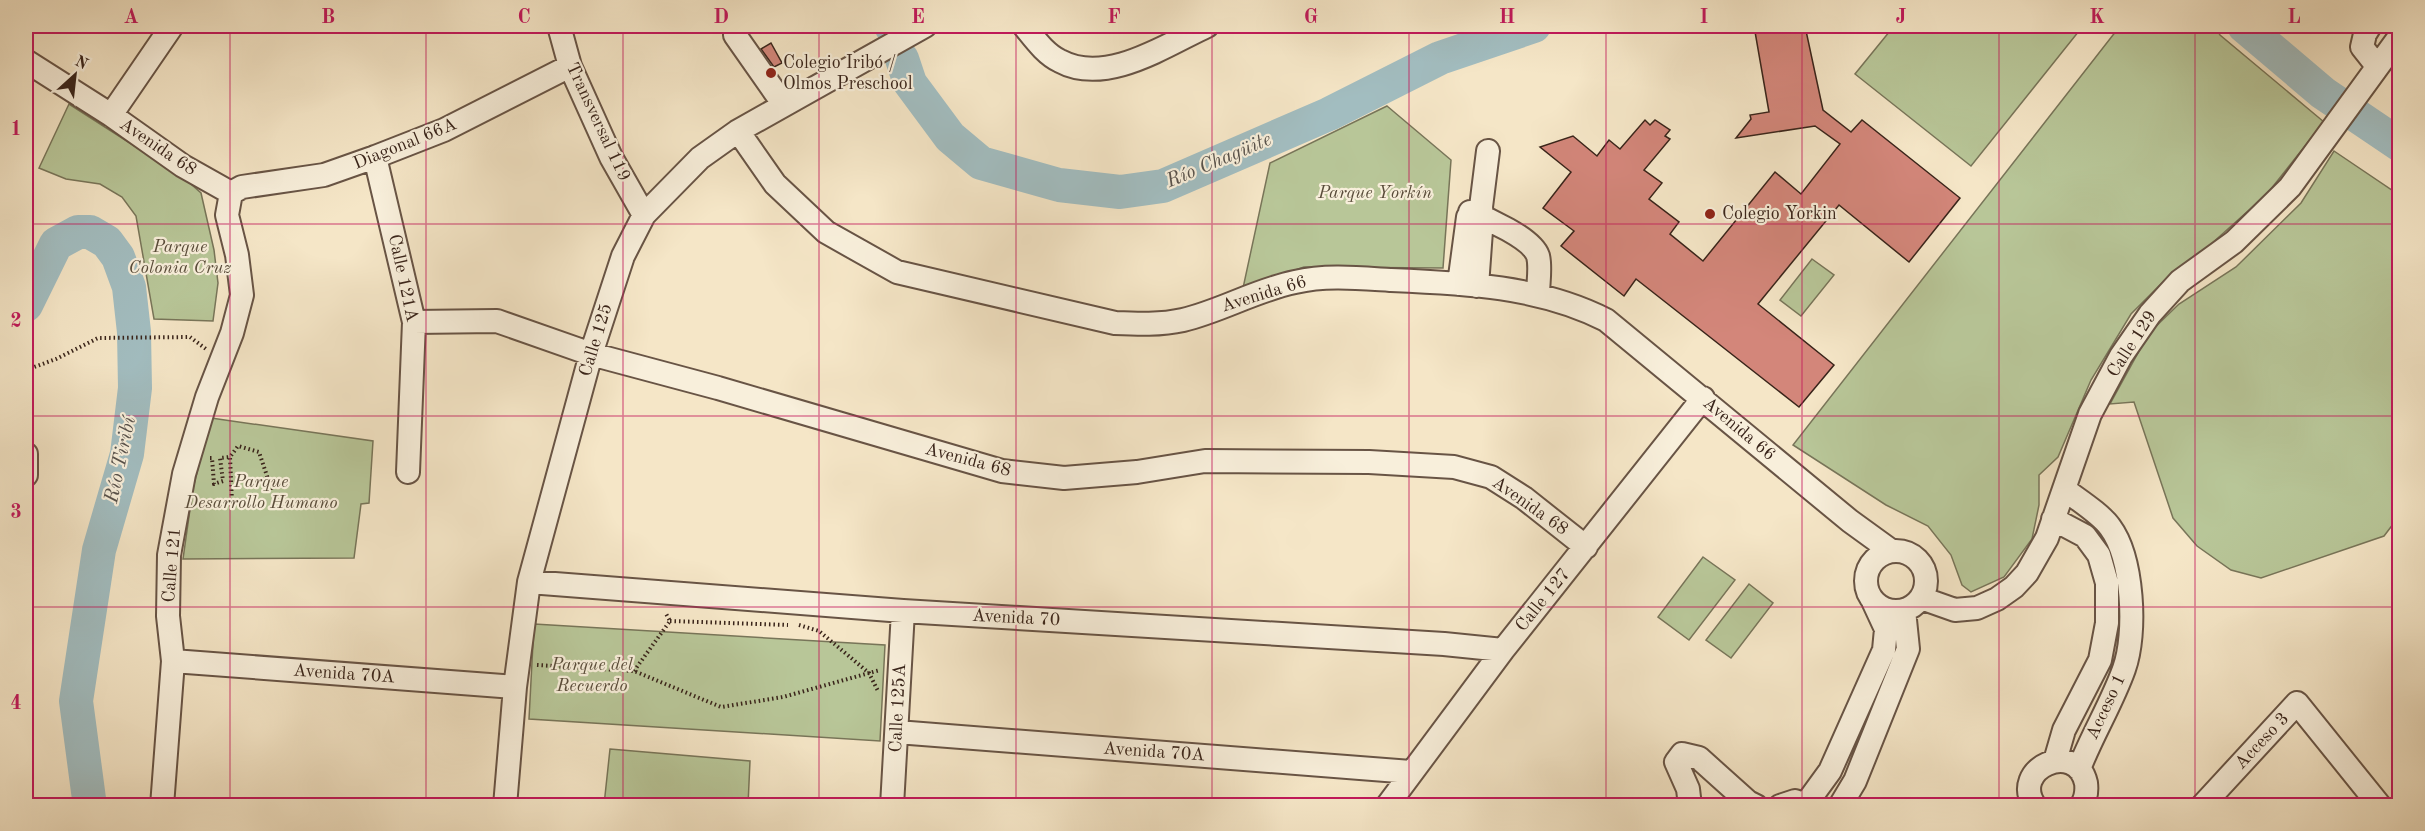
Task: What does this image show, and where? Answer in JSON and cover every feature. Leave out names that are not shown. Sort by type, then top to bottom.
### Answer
[{"type":"street","points":[[111,115],[172,26]]},
{"type":"street","name":"Transversal 119","points":[[559,26],[570,66],[611,157],[644,215]]},
{"type":"street","name":"Calle 125","points":[[505,806],[515,687],[529,582],[591,354],[623,256],[644,215],[700,158],[738,131],[925,26]]},
{"type":"street","points":[[1024,26],[1036,42],[1060,62],[1090,69],[1126,64],[1207,26]]},
{"type":"street","points":[[2370,26],[2365,34],[2362,47],[2377,66]]},
{"type":"street","points":[[735,35],[784,105]]},
{"type":"street","name":"Calle 129","points":[[1912,604],[1954,610],[1977,608],[1997,599],[2014,587],[2026,573],[2047,538],[2090,414],[2121,356],[2150,314],[2180,281],[2234,242],[2290,187],[2400,36]]},
{"type":"street","name":"Avenida 68","points":[[26,61],[111,115],[183,166],[231,193]]},
{"type":"street","name":"Diagonal 66A","points":[[231,193],[242,187],[324,175],[375,157],[444,130],[570,66]]},
{"type":"street","name":"Avenida 66","points":[[738,131],[775,184],[826,232],[897,272],[1115,323],[1145,324],[1183,320],[1292,282],[1323,277],[1468,285],[1539,295],[1585,309],[1606,320],[1850,521],[1890,550]]},
{"type":"street","points":[[1468,285],[1481,153]]},
{"type":"street","name":"Calle 121A","points":[[375,157],[414,322],[408,472]]},
{"type":"street","name":"Calle 121","points":[[162,806],[173,661],[168,616],[169,555],[184,474],[207,398],[232,333],[242,296],[237,255],[226,215],[231,193]]},
{"type":"street","points":[[1475,214],[1498,222],[1532,247],[1538,255],[1539,295]]},
{"type":"street","name":"Avenida 68","points":[[414,322],[497,321],[591,354],[718,388],[1002,471],[1064,478],[1137,472],[1205,461],[1370,462],[1455,467],[1491,477],[1524,498],[1586,547]]},
{"type":"street","name":"Calle 127","points":[[1387,806],[1503,650],[1703,398]]},
{"type":"street","points":[[26,454],[26,475]]},
{"type":"street","name":"Acceso 1","points":[[2064,489],[2110,525],[2124,552],[2131,607],[2125,668],[2089,741],[2079,769]]},
{"type":"street","name":"Acceso 1","points":[[2053,519],[2085,536],[2099,555],[2107,583],[2107,623],[2100,660],[2064,730],[2055,761]]},
{"type":"street","points":[[1780,806],[1795,801],[1807,805],[1830,771],[1884,650],[1886,629],[1866,586],[1867,569],[1850,521]]},
{"type":"street","points":[[1840,806],[1855,781],[1908,649],[1912,604],[1926,578],[1924,569],[1910,554],[1900,550],[1890,550],[1880,554],[1867,569]]},
{"type":"street","name":"Avenida 70","points":[[529,582],[903,611],[1444,644],[1503,650]]},
{"type":"street","points":[[1873,601],[1887,610],[1912,604]]},
{"type":"street","name":"Calle 125A","points":[[892,806],[903,611]]},
{"type":"street","name":"Avenida 70A","points":[[173,661],[515,687]]},
{"type":"street","name":"Acceso 3","points":[[2202,806],[2297,703],[2380,806]]},
{"type":"street","name":"Avenida 70A","points":[[898,721],[1411,772]]},
{"type":"street","points":[[1690,806],[1686,782],[1676,762],[1682,754],[1699,758],[1748,802],[1756,806]]},
{"type":"street","points":[[2028,802],[2030,784],[2038,768],[2055,761],[2072,764],[2079,769],[2086,785],[2086,793],[2081,806]]},
{"type":"path","points":[[26,370],[56,359],[98,338],[190,337]]},
{"type":"path","points":[[191,503],[231,502],[230,457],[238,446],[259,452],[272,491]]},
{"type":"path","points":[[201,458],[212,458],[214,484],[223,481],[220,458],[230,457]]},
{"type":"path","points":[[657,592],[670,621]]},
{"type":"path","points":[[634,670],[670,621]]},
{"type":"path","points":[[670,621],[805,626],[819,631],[869,673],[888,709],[898,721]]},
{"type":"path","points":[[518,664],[634,670],[721,707],[783,697],[884,669]]},
{"type":"green space","points":[[1894,26],[2083,26],[1971,166],[1855,74]]},
{"type":"green space","points":[[2120,26],[2215,26],[2220,35],[2324,122],[2267,194],[2210,245],[2166,279],[2131,314],[2091,380],[2058,457],[2039,475],[2039,505],[2032,539],[2004,577],[1971,592],[1962,585],[1951,555],[1928,526],[1886,505],[1793,445]]},
{"type":"green space","name":"Parque Colonia Cruz","points":[[69,104],[183,177],[201,193],[214,250],[218,283],[213,321],[154,319],[136,216],[122,197],[100,184],[66,179],[39,168]]},
{"type":"green space","name":"Parque Yorkín","points":[[1387,106],[1451,160],[1443,268],[1304,267],[1243,288],[1270,163]]},
{"type":"green space","points":[[2334,151],[2399,195],[2400,515],[2384,536],[2261,578],[2231,570],[2197,546],[2173,518],[2134,402],[2110,404],[2149,333],[2179,304],[2236,267],[2301,203]]},
{"type":"green space","points":[[1812,259],[1834,275],[1801,316],[1780,300]]},
{"type":"green space","name":"Parque Desarrollo Humano","points":[[211,418],[373,441],[369,503],[361,504],[354,558],[183,559],[193,488]]},
{"type":"green space","points":[[1703,557],[1735,580],[1689,640],[1658,617]]},
{"type":"green space","points":[[1749,584],[1773,603],[1731,658],[1706,640]]},
{"type":"green space","name":"Parque del Recuerdo","points":[[534,624],[885,645],[880,741],[529,719]]},
{"type":"green space","points":[[610,749],[750,761],[748,805],[604,805]]},
{"type":"building","points":[[1754,26],[1805,26],[1823,110],[1851,132],[1862,120],[1960,198],[1909,262],[1839,205],[1758,304],[1834,365],[1799,407],[1636,279],[1624,296],[1561,246],[1574,231],[1543,208],[1571,172],[1540,147],[1573,136],[1597,156],[1609,140],[1620,149],[1645,120],[1650,125],[1655,120],[1670,130],[1665,136],[1670,139],[1644,170],[1662,183],[1649,199],[1679,222],[1670,234],[1703,261],[1775,172],[1801,194],[1840,144],[1815,126],[1736,138],[1751,119],[1750,115],[1769,112]]},
{"type":"building","points":[[771,43],[782,63],[774,67],[761,49]]},
{"type":"waterway","name":"Río Chagüite","points":[[902,59],[910,83],[950,137],[981,163],[1059,185],[1120,192],[1163,186],[1329,114],[1440,58],[1534,26]]},
{"type":"waterway","name":"Río Chagüite","points":[[2244,26],[2323,93],[2400,145]]},
{"type":"waterway","name":"Río Tiribí","points":[[26,305],[56,244],[78,232],[90,232],[107,242],[118,257],[129,287],[134,332],[135,388],[127,454],[99,550],[76,701],[89,799],[87,806]]},
{"type":"place","name":"Colegio Iribó / Olmos Preschool","points":[[771,73]]},
{"type":"place","name":"Colegio Yorkin","points":[[1710,214]]}]
